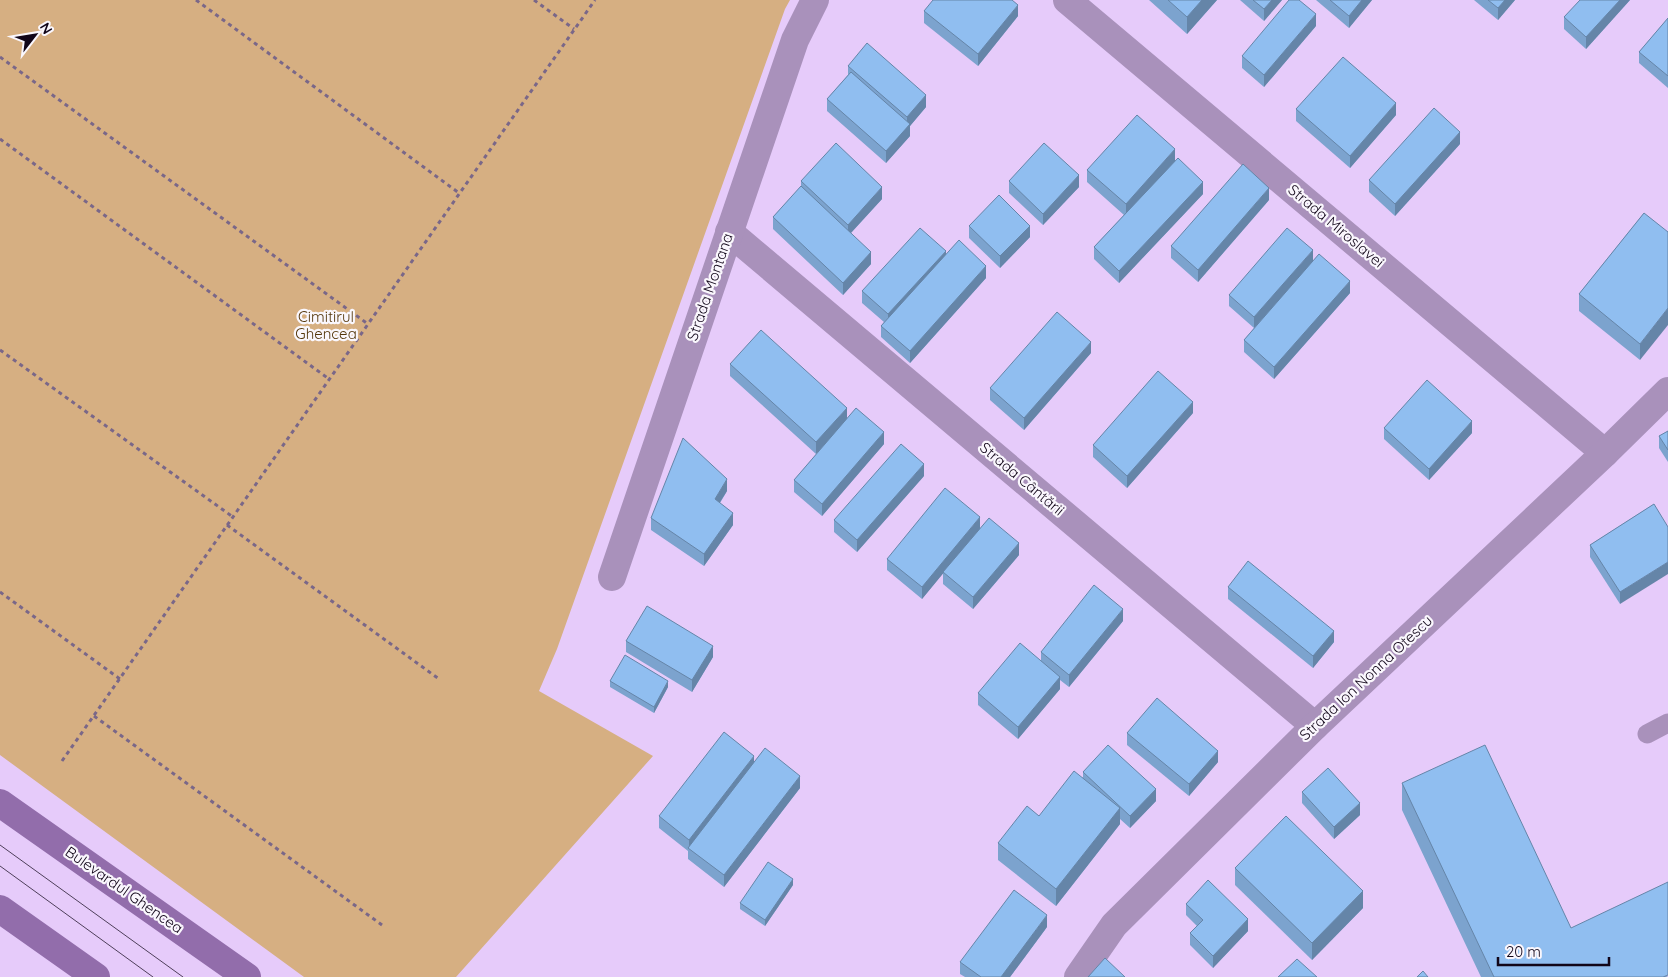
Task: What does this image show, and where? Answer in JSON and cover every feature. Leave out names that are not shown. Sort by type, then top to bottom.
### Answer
[{"type":"main road","name":"Bulevardul Ghencea","points":[[0,803],[247,977]]},
{"type":"main road","points":[[0,909],[96,977]]},
{"type":"street","name":"Strada Montana","points":[[612,577],[795,40],[815,0]]},
{"type":"street","name":"Strada Miroslavei","points":[[1067,0],[1605,453]]},
{"type":"street","name":"Strada Cântării","points":[[729,232],[1315,726]]},
{"type":"street","name":"Strada Ion Nonna Otescu","points":[[1078,977],[1114,925],[1315,726],[1605,453],[1668,391]]},
{"type":"lane","points":[[1647,734],[1668,723]]},
{"type":"path","points":[[196,0],[459,193]]},
{"type":"path","points":[[534,0],[574,29]]},
{"type":"path","points":[[62,760],[594,0]]},
{"type":"path","points":[[0,57],[368,324]]},
{"type":"path","points":[[0,139],[329,379]]},
{"type":"path","points":[[0,350],[233,517]]},
{"type":"path","points":[[227,525],[440,679]]},
{"type":"path","points":[[0,592],[120,679]]},
{"type":"path","points":[[94,716],[382,925]]},
{"type":"green space","name":"Cimitirul Ghencea","points":[[0,0],[790,0],[785,9],[557,649],[539,691],[653,756],[456,977],[304,977],[0,755]]},
{"type":"building","points":[[933,0],[1012,0],[1018,5],[978,54],[924,11]]},
{"type":"building","points":[[1168,0],[1202,0],[1187,17]]},
{"type":"building","points":[[1253,0],[1272,0],[1264,9]]},
{"type":"building","points":[[1289,0],[1299,0],[1316,14],[1264,75],[1242,56]]},
{"type":"building","points":[[1330,0],[1362,0],[1349,16]]},
{"type":"building","points":[[1488,0],[1505,0],[1498,8]]},
{"type":"building","points":[[1580,0],[1620,0],[1586,37],[1564,17]]},
{"type":"building","points":[[1668,18],[1668,76],[1639,52]]},
{"type":"building","points":[[867,43],[926,95],[907,117],[848,66]]},
{"type":"building","points":[[1343,57],[1396,103],[1350,156],[1296,109]]},
{"type":"building","points":[[851,72],[910,124],[886,151],[827,99]]},
{"type":"building","points":[[1434,108],[1460,132],[1395,204],[1369,180]]},
{"type":"building","points":[[1137,115],[1175,149],[1126,204],[1087,170]]},
{"type":"building","points":[[836,143],[882,187],[848,225],[801,181]]},
{"type":"building","points":[[1044,143],[1079,175],[1043,214],[1009,181]]},
{"type":"building","points":[[1178,158],[1203,182],[1119,271],[1094,247]]},
{"type":"building","points":[[1243,164],[1269,188],[1198,270],[1171,246]]},
{"type":"building","points":[[801,186],[871,252],[843,283],[773,217]]},
{"type":"building","points":[[999,195],[1030,226],[1000,256],[969,226]]},
{"type":"building","points":[[1644,213],[1668,232],[1668,308],[1640,344],[1579,294]]},
{"type":"building","points":[[920,228],[946,251],[888,314],[862,291]]},
{"type":"building","points":[[1287,228],[1313,250],[1254,317],[1229,295]]},
{"type":"building","points":[[959,240],[986,266],[910,351],[881,326]]},
{"type":"building","points":[[1319,254],[1350,281],[1274,367],[1244,340]]},
{"type":"building","points":[[1057,312],[1091,342],[1024,418],[990,388]]},
{"type":"building","points":[[761,330],[847,408],[816,442],[730,364]]},
{"type":"building","points":[[1158,371],[1193,402],[1127,476],[1093,445]]},
{"type":"building","points":[[1427,380],[1472,421],[1429,469],[1384,428]]},
{"type":"building","points":[[856,408],[884,432],[822,504],[794,480]]},
{"type":"building","points":[[1668,431],[1668,450],[1659,436]]},
{"type":"building","points":[[683,438],[727,479],[715,499],[733,513],[704,554],[651,518]]},
{"type":"building","points":[[901,444],[924,464],[857,540],[834,520]]},
{"type":"building","points":[[945,488],[980,517],[922,587],[887,559]]},
{"type":"building","points":[[1654,504],[1668,527],[1668,562],[1620,592],[1590,545]]},
{"type":"building","points":[[989,518],[1019,543],[973,597],[943,572]]},
{"type":"building","points":[[1248,561],[1334,631],[1313,656],[1228,587]]},
{"type":"building","points":[[1094,585],[1123,609],[1069,675],[1041,652]]},
{"type":"building","points":[[647,606],[713,646],[692,680],[626,641]]},
{"type":"building","points":[[1020,643],[1060,677],[1018,727],[978,693]]},
{"type":"building","points":[[625,655],[668,681],[654,707],[610,681]]},
{"type":"building","points":[[1157,698],[1218,751],[1189,784],[1127,733]]},
{"type":"building","points":[[724,732],[754,756],[689,840],[659,816]]},
{"type":"building","points":[[1108,745],[1156,789],[1130,816],[1083,772]]},
{"type":"building","points":[[1485,745],[1571,928],[1668,882],[1668,975],[1663,977],[1494,977],[1402,783]]},
{"type":"building","points":[[765,748],[800,776],[724,875],[688,848]]},
{"type":"building","points":[[1328,768],[1360,803],[1334,827],[1302,792]]},
{"type":"building","points":[[1074,771],[1120,808],[1056,889],[998,843],[1027,806],[1039,816]]},
{"type":"building","points":[[1286,816],[1363,891],[1312,943],[1235,868]]},
{"type":"building","points":[[768,862],[793,879],[765,920],[740,903]]},
{"type":"building","points":[[1208,880],[1248,919],[1213,956],[1190,933],[1203,920],[1186,904]]},
{"type":"building","points":[[1014,890],[1047,915],[1001,977],[981,977],[960,962]]},
{"type":"building","points":[[1105,958],[1125,977],[1088,977]]},
{"type":"building","points":[[1297,959],[1317,977],[1278,977]]},
{"type":"building","points":[[1423,971],[1428,977],[1417,977]]},
{"type":"tram line","points":[[0,845],[183,977]]},
{"type":"tram line","points":[[0,866],[153,977]]}]
